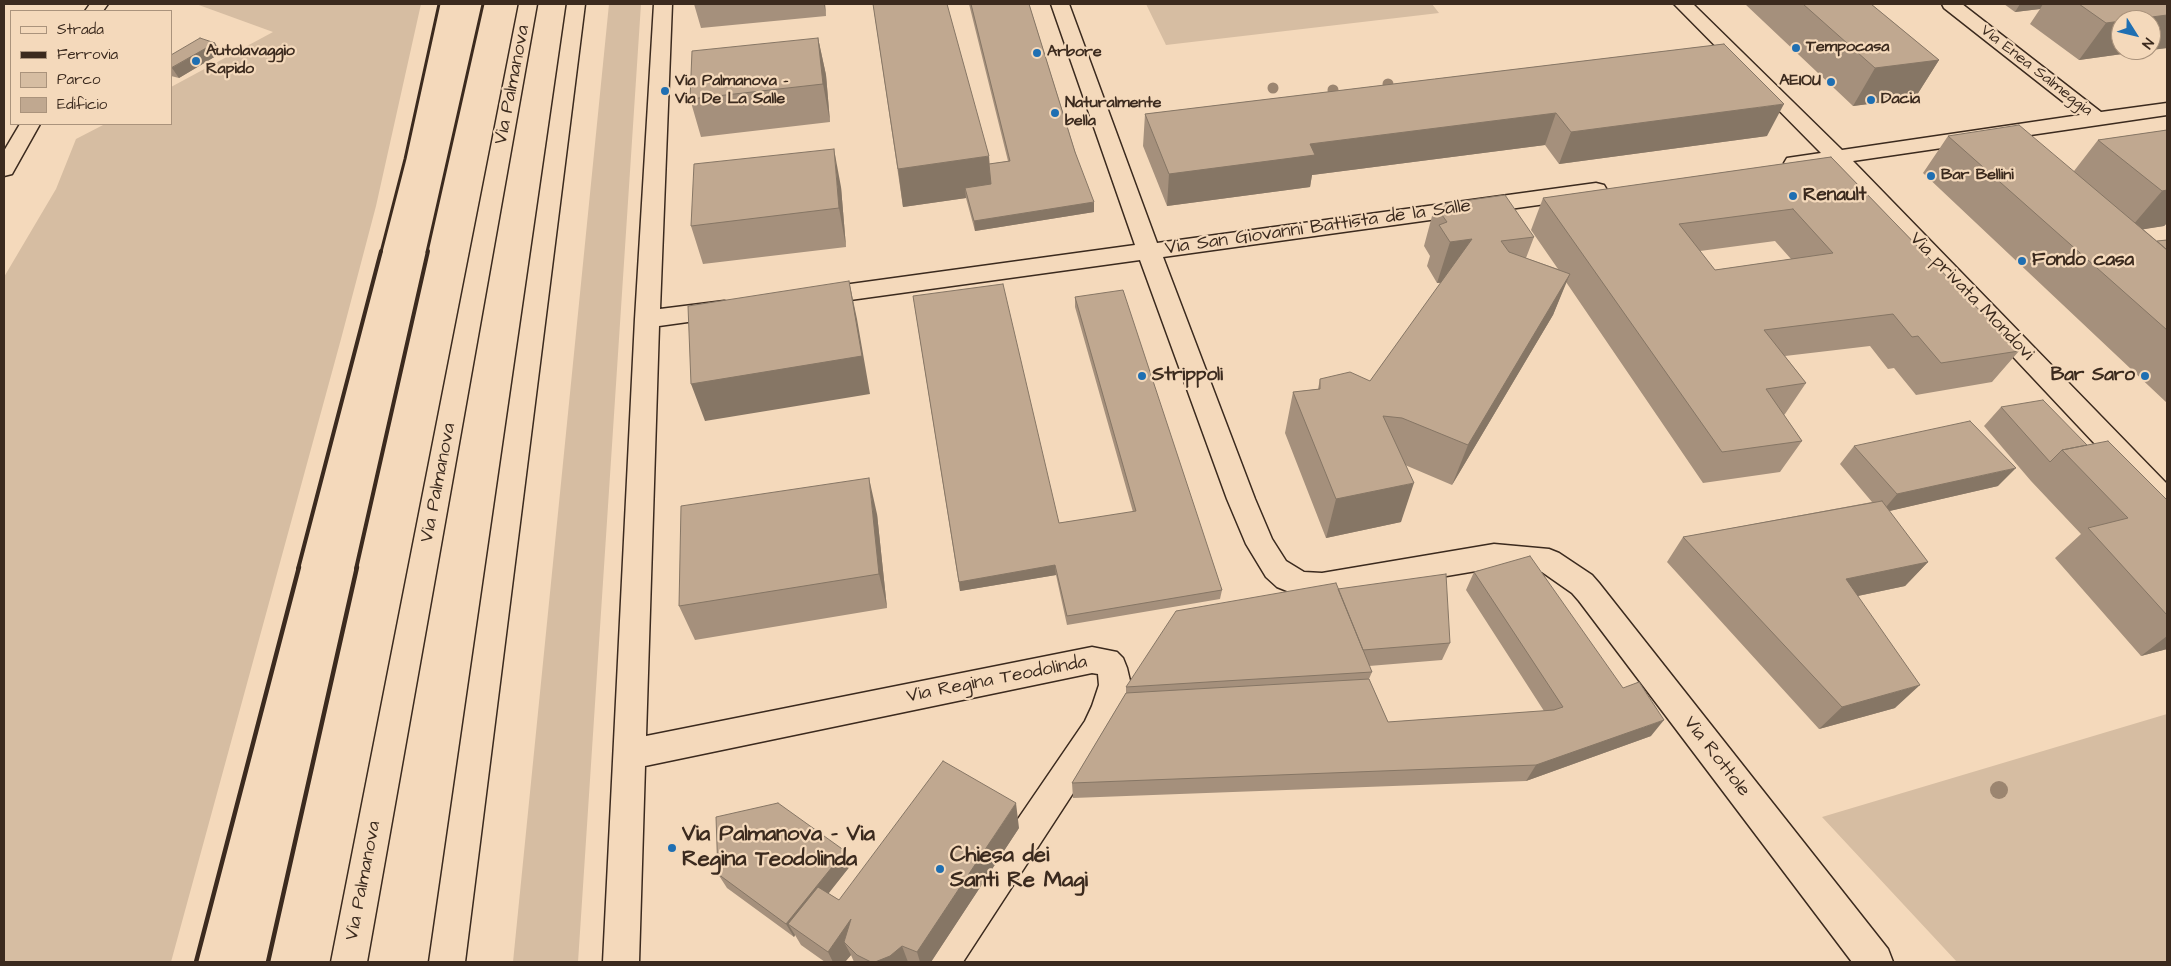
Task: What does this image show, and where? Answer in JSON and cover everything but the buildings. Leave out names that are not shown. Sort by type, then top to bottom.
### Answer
[{"type":"main road","name":"Via Palmanova","points":[[349,962],[528,4]]},
{"type":"main road","points":[[447,962],[576,4]]},
{"type":"main road","points":[[622,962],[647,319],[663,4]]},
{"type":"main road","points":[[1060,4],[1149,252]]},
{"type":"main road","name":"Via privata Mondovì","points":[[1683,4],[1836,157],[2167,502]]},
{"type":"main road","name":"Via Enea Salmeggia","points":[[1951,4],[2097,119]]},
{"type":"main road","points":[[1772,166],[2167,109]]},
{"type":"main road","points":[[4,169],[29,125]]},
{"type":"main road","name":"Via San Giovanni Battista de la Salle","points":[[794,299],[1614,188]]},
{"type":"main road","name":"Via Rottole","points":[[1149,252],[1260,544],[1276,568],[1288,578],[1302,584],[1332,585],[1483,557],[1511,556],[1548,561],[1572,576],[1589,592],[1875,962]]},
{"type":"main road","points":[[647,319],[745,306]]},
{"type":"main road","name":"Via Regina Teodolinda","points":[[630,754],[1092,660],[1106,662],[1112,668],[1115,686],[1107,710],[1096,731],[942,962]]},
{"type":"green space","points":[[196,4],[421,4],[376,206],[171,962],[4,962],[4,277],[56,189],[76,139],[103,125],[172,125],[172,86],[273,32]]},
{"type":"green space","points":[[609,4],[641,4],[578,962],[513,962]]},
{"type":"green space","points":[[1146,4],[1432,4],[1439,13],[1166,45]]},
{"type":"green space","points":[[2167,714],[2167,962],[1957,962],[1822,817]]},
{"type":"railway","points":[[381,252],[405,159],[439,4]]},
{"type":"railway","points":[[427,252],[483,4]]},
{"type":"railway","points":[[298,569],[381,251]]},
{"type":"railway","points":[[356,569],[428,251]]},
{"type":"railway","points":[[196,962],[299,567]]},
{"type":"railway","points":[[268,962],[357,567]]},
{"type":"place","name":"Tempocasa","points":[[1796,48]]},
{"type":"place","name":"Arbore","points":[[1037,53]]},
{"type":"place","name":"Autolavaggio Rapido","points":[[196,61]]},
{"type":"place","name":"AEIOU","points":[[1831,82]]},
{"type":"place","name":"Via Palmanova - Via De La Salle","points":[[665,91]]},
{"type":"place","name":"Dacia","points":[[1871,100]]},
{"type":"place","name":"Naturalmente bella","points":[[1055,113]]},
{"type":"place","name":"Bar Bellini","points":[[1931,176]]},
{"type":"place","name":"Renault","points":[[1793,196]]},
{"type":"place","name":"Fondo casa","points":[[2022,261]]},
{"type":"place","name":"Strippoli","points":[[1142,376]]},
{"type":"place","name":"Bar Saro","points":[[2145,376]]},
{"type":"place","name":"Via Palmanova - Via Regina Teodolinda","points":[[672,848]]},
{"type":"place","name":"Chiesa dei Santi Re Magi","points":[[940,869]]}]
